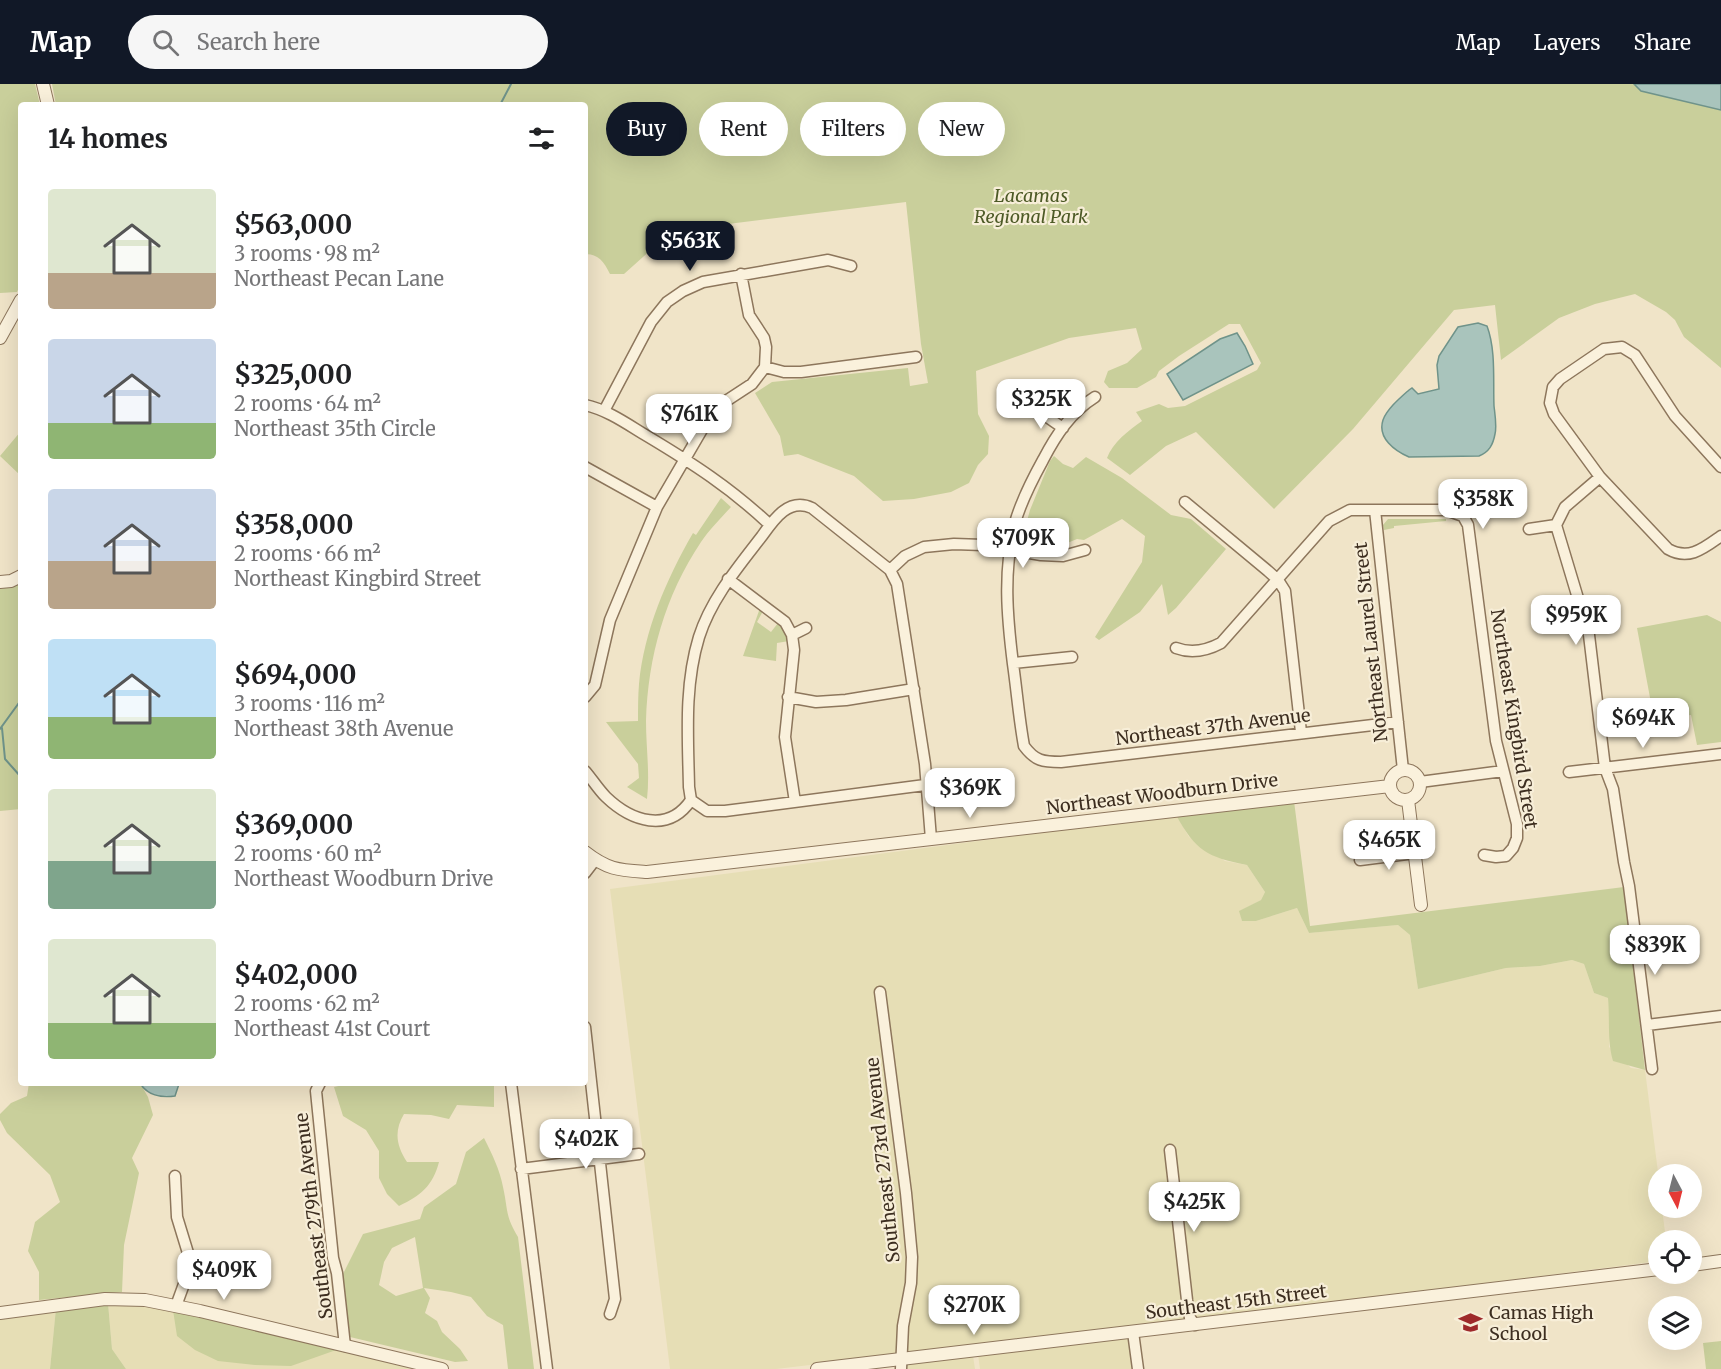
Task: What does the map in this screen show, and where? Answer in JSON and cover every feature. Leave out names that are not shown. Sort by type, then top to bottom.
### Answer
[{"type":"street","points":[[42,84],[47,102]]},
{"type":"street","points":[[604,411],[651,322],[667,302],[703,282],[741,274],[828,260],[851,266]]},
{"type":"street","points":[[588,693],[595,685],[610,620],[657,507],[710,416],[723,403],[752,384],[765,368],[764,338],[748,315],[741,274]]},
{"type":"street","points":[[0,338],[18,305]]},
{"type":"street","points":[[1721,467],[1676,416],[1635,355],[1627,349],[1617,346],[1604,349],[1560,379],[1553,387],[1550,397],[1554,414],[1600,477],[1668,549],[1676,554],[1685,555],[1702,550],[1721,536]]},
{"type":"street","points":[[765,368],[784,372],[801,372],[916,357]]},
{"type":"street","points":[[1072,657],[1013,663],[1006,600],[1016,522],[1031,483],[1062,428],[1080,406],[1095,397]]},
{"type":"street","points":[[588,406],[604,411],[685,459],[736,494],[770,525]]},
{"type":"street","points":[[1037,410],[1062,428]]},
{"type":"street","points":[[588,469],[657,507]]},
{"type":"street","points":[[1600,477],[1565,507],[1556,525],[1589,635],[1605,768],[1613,789],[1629,886],[1652,1069]]},
{"type":"street","points":[[1185,502],[1278,580],[1287,599],[1302,732]]},
{"type":"street","points":[[925,785],[725,811],[700,808],[691,800],[689,691],[700,635],[728,579],[784,509],[797,505],[812,508],[890,570],[901,597],[925,764],[931,839]]},
{"type":"street","name":"Northeast Kingbird Street","points":[[1176,648],[1184,651],[1197,651],[1210,649],[1221,643],[1329,521],[1350,510],[1446,510],[1462,516],[1468,525],[1496,741],[1517,824],[1513,848],[1506,856],[1484,855]]},
{"type":"street","name":"Northeast Laurel Street","points":[[1375,510],[1403,770]]},
{"type":"street","points":[[1529,529],[1556,525]]},
{"type":"street","points":[[890,570],[905,556],[924,547],[954,544],[1041,555],[1063,555],[1085,550]]},
{"type":"street","points":[[0,582],[18,578]]},
{"type":"street","points":[[728,579],[785,622],[792,635],[794,650],[785,737],[795,802]]},
{"type":"street","points":[[792,635],[806,628]]},
{"type":"street","name":"Northeast 37th Avenue","points":[[1013,663],[1024,746],[1033,758],[1048,762],[1398,722]]},
{"type":"street","points":[[788,697],[816,702],[846,700],[914,689]]},
{"type":"street","points":[[1569,772],[1721,754]]},
{"type":"street","points":[[1403,770],[1412,771],[1420,782],[1418,793],[1408,800],[1396,797],[1390,786],[1395,773],[1403,770]]},
{"type":"street","points":[[1420,782],[1503,771]]},
{"type":"street","points":[[588,775],[608,799],[633,815],[649,820],[670,819],[685,809],[691,800]]},
{"type":"street","name":"Northeast Woodburn Drive","points":[[590,856],[614,870],[647,872],[1390,786]]},
{"type":"street","points":[[1408,800],[1421,905]]},
{"type":"street","points":[[1360,860],[1415,854]]},
{"type":"street","name":"Southeast 273rd Avenue","points":[[880,992],[912,1257],[911,1283],[903,1326],[901,1364]]},
{"type":"street","points":[[1647,1025],[1721,1016]]},
{"type":"street","points":[[588,1054],[615,1299],[610,1314]]},
{"type":"street","name":"Southeast 279th Avenue","points":[[318,1086],[316,1091],[317,1102],[333,1258],[337,1273],[345,1346]]},
{"type":"street","points":[[511,1086],[547,1369]]},
{"type":"street","points":[[1170,1150],[1187,1300],[1190,1318],[1194,1325]]},
{"type":"street","points":[[521,1170],[639,1154]]},
{"type":"street","points":[[175,1176],[177,1217],[189,1253],[188,1273],[176,1306]]},
{"type":"street","points":[[1702,1264],[1721,1261]]},
{"type":"street","name":"Southeast 15th Street","points":[[817,1369],[901,1364],[1133,1332],[1648,1270]]},
{"type":"street","points":[[0,1313],[126,1298],[176,1306],[442,1369]]},
{"type":"street","points":[[1133,1332],[1138,1369]]},
{"type":"shaded area","points":[[1176,815],[1189,837],[1225,861],[1247,865],[1265,892],[1261,900],[1240,911],[1242,921],[1256,921],[1297,908],[1309,933],[1398,925],[1410,935],[1418,989],[1506,968],[1540,966],[1572,960],[1584,964],[1594,993],[1608,998],[1611,1025],[1609,1047],[1631,1068],[1645,1070],[1657,1164],[1648,1164],[1648,1218],[1663,1218],[1665,1230],[1648,1230],[1648,1262],[1250,1313],[776,1369],[670,1369],[610,889]]},
{"type":"shaded area","points":[[108,1303],[137,1304],[173,1310],[430,1369],[126,1369],[112,1349]]},
{"type":"shaded area","points":[[56,1308],[50,1369],[0,1369],[0,1317]]},
{"type":"shaded area","points":[[1130,1337],[1135,1369],[980,1369],[978,1354]]},
{"type":"shaded area","points":[[973,1356],[975,1369],[904,1369],[904,1364]]},
{"type":"green space","points":[[0,84],[35,84],[39,102],[18,102],[18,290],[17,292],[0,293]]},
{"type":"green space","name":"Lacamas Regional Park","points":[[52,84],[1634,84],[1641,91],[1721,110],[1721,368],[1684,337],[1675,320],[1666,312],[1635,294],[1595,304],[1559,318],[1501,360],[1495,305],[1454,310],[1353,429],[1274,509],[1196,432],[1166,446],[1130,475],[1107,458],[1117,442],[1142,421],[1136,412],[1159,404],[1168,408],[1185,406],[1257,370],[1261,363],[1240,324],[1229,324],[1179,356],[1159,371],[1156,377],[1137,388],[1109,388],[1104,382],[1108,371],[1127,363],[1142,349],[1136,328],[1069,338],[976,371],[978,414],[989,436],[988,454],[978,465],[969,483],[951,492],[914,499],[883,501],[854,476],[798,454],[784,456],[780,436],[755,393],[772,382],[908,368],[910,386],[928,383],[921,344],[906,202],[672,231],[624,274],[610,274],[600,260],[594,255],[588,254],[588,102],[55,102]]},
{"type":"green space","points":[[18,435],[18,473],[0,456]]},
{"type":"green space","points":[[1054,456],[1063,464],[1073,468],[1086,457],[1122,478],[1171,515],[1191,519],[1226,549],[1168,615],[1162,584],[1140,612],[1099,640],[1095,637],[1142,562],[1145,536],[1122,519],[1084,540],[1077,539],[1060,546],[1047,547],[1023,542],[1030,510]]},
{"type":"green space","points":[[721,498],[731,507],[704,538],[688,563],[668,605],[655,650],[647,697],[647,799],[627,787],[639,778],[638,764],[606,722],[638,721],[642,664],[651,625],[665,587],[693,533],[696,535]]},
{"type":"green space","points":[[1388,519],[1446,519],[1446,521],[1394,526],[1394,528],[1384,530],[1383,525]]},
{"type":"green space","points":[[18,584],[18,809],[0,811],[0,589]]},
{"type":"green space","points":[[760,608],[763,611],[757,622],[771,632],[778,623],[785,631],[789,641],[777,643],[776,661],[743,656]]},
{"type":"green space","points":[[1707,615],[1721,622],[1721,742],[1697,745],[1691,715],[1654,719],[1637,628]]},
{"type":"green space","points":[[1294,801],[1310,926],[1624,887],[1645,1070],[1613,1061],[1609,1038],[1608,998],[1594,993],[1584,964],[1572,960],[1540,966],[1506,968],[1418,989],[1410,935],[1398,925],[1309,933],[1297,908],[1256,921],[1242,921],[1239,911],[1261,900],[1265,892],[1247,865],[1212,855],[1197,845],[1176,815]]},
{"type":"green space","points":[[29,1086],[142,1086],[148,1097],[153,1115],[132,1158],[139,1173],[124,1245],[122,1292],[39,1300],[39,1272],[28,1251],[35,1222],[60,1202],[50,1175],[7,1133],[0,1120],[0,1114],[11,1103],[27,1096]]},
{"type":"green space","points":[[494,1086],[494,1107],[457,1105],[449,1119],[431,1115],[404,1114],[399,1126],[398,1138],[400,1150],[407,1162],[439,1162],[433,1178],[425,1189],[399,1206],[387,1194],[379,1178],[379,1151],[366,1130],[343,1116],[334,1087]]},
{"type":"green space","points":[[484,1138],[500,1174],[509,1218],[518,1237],[534,1369],[508,1369],[503,1325],[487,1316],[471,1297],[451,1292],[424,1288],[430,1298],[425,1313],[437,1321],[442,1332],[460,1349],[468,1361],[455,1362],[350,1337],[342,1276],[363,1234],[420,1219],[424,1207],[456,1184],[466,1152]],"holes":[[[415,1237],[423,1288],[396,1296],[379,1285],[384,1262],[392,1248]]]},
{"type":"green space","points":[[108,1303],[112,1349],[126,1369],[50,1369],[56,1308]]},
{"type":"green space","points":[[173,1310],[339,1349],[291,1366],[218,1361],[195,1350],[177,1336]]},
{"type":"green space","points":[[1721,1341],[1721,1369],[1706,1369],[1703,1343]]},
{"type":"water","points":[[1634,84],[1721,84],[1721,110],[1641,91]]},
{"type":"water","points":[[1478,323],[1487,326],[1493,355],[1496,428],[1490,448],[1479,456],[1409,457],[1398,451],[1388,443],[1383,433],[1385,416],[1394,404],[1412,388],[1418,394],[1439,389],[1437,365],[1439,356],[1458,327]]},
{"type":"water","points":[[1237,333],[1253,364],[1183,400],[1167,374],[1220,339]]},
{"type":"water","points":[[178,1086],[175,1096],[155,1095],[143,1087]]},
{"type":"waterway","points":[[502,102],[511,84]]},
{"type":"waterway","points":[[0,729],[18,704]]},
{"type":"waterway","points":[[2,728],[5,759],[18,774]]},
{"type":"place","name":"Camas High School","points":[[1471,1323]]}]
